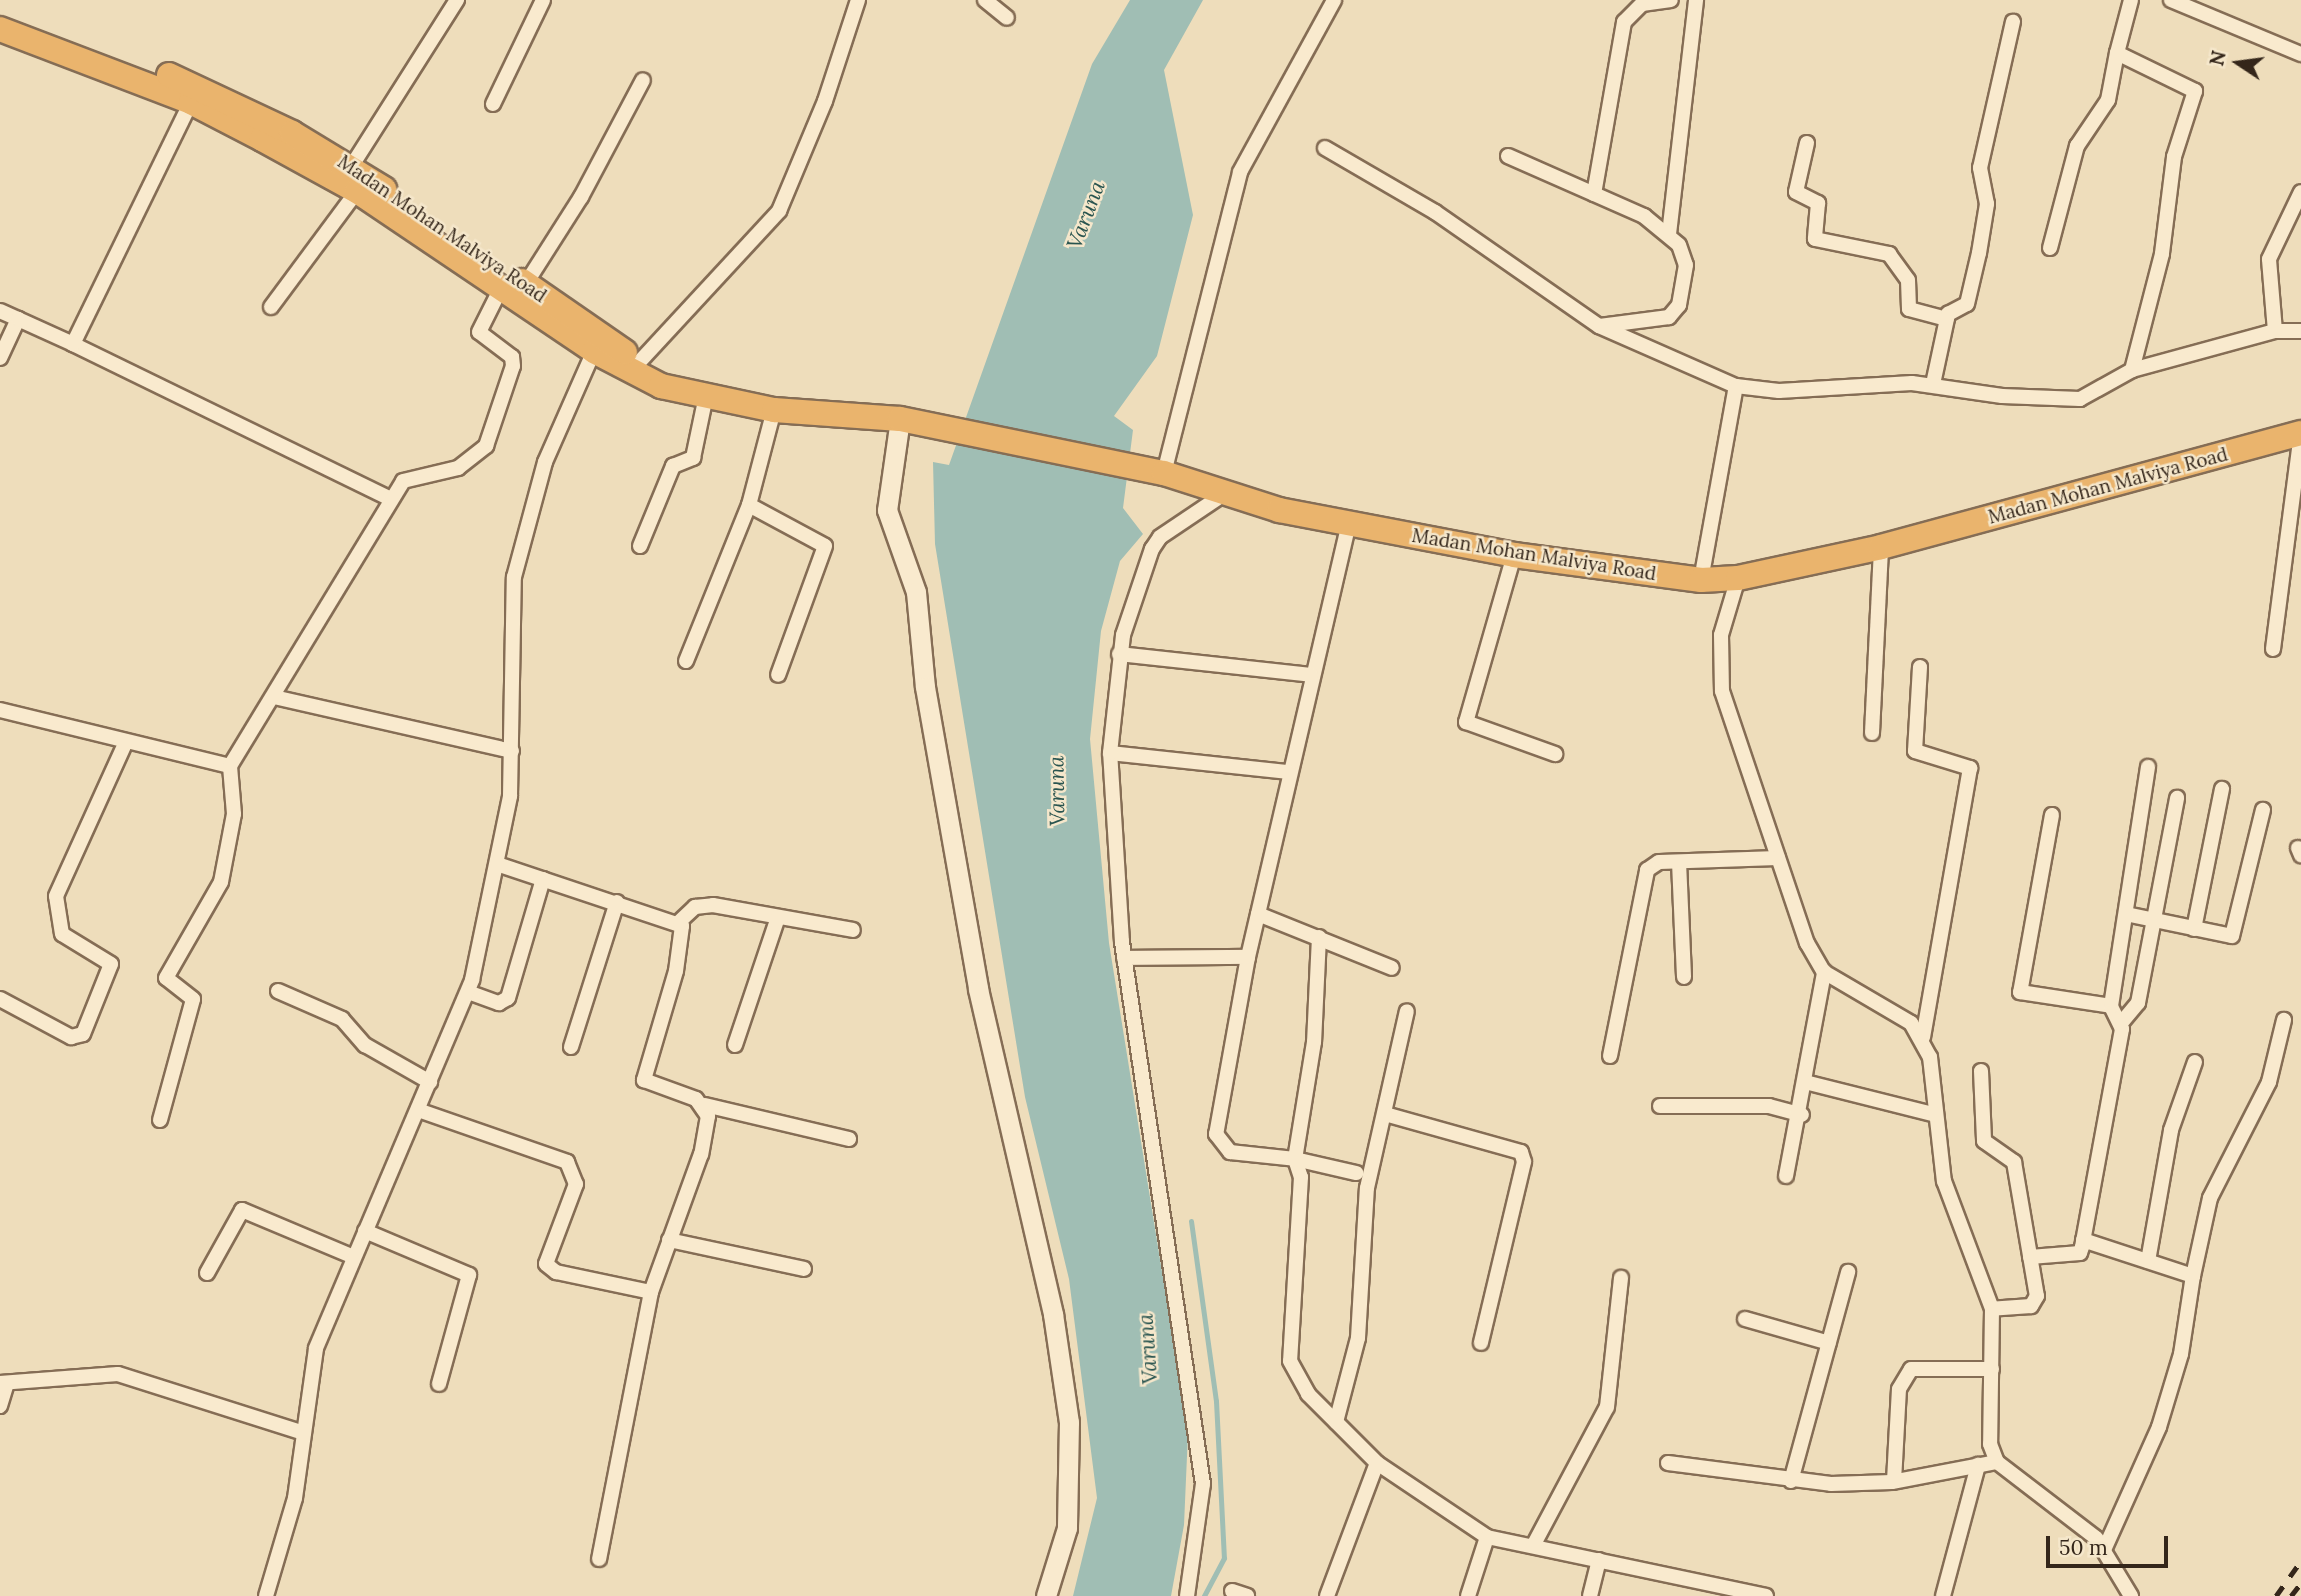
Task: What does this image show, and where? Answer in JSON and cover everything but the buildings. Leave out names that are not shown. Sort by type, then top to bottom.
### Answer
[{"type":"highway","name":"Madan Mohan Malviya Road","points":[[0,14],[211,92],[354,179],[634,367],[707,383],[861,407],[950,432],[1164,472],[1224,494],[1349,523],[1514,555],[1701,580],[1738,578],[1881,547],[2301,433]]},
{"type":"highway","name":"Madan Mohan Malviya Road","points":[[0,30],[191,103],[354,179]]},
{"type":"highway","name":"Madan Mohan Malviya Road","points":[[515,289],[594,351],[706,396],[774,410],[894,418]]},
{"type":"street","points":[[271,307],[354,179],[457,0]]},
{"type":"street","points":[[493,104],[543,0]]},
{"type":"street","points":[[634,367],[779,211],[825,101],[858,0]]},
{"type":"street","points":[[985,0],[1007,18]]},
{"type":"street","points":[[1164,472],[1240,172],[1334,0]]},
{"type":"street","points":[[1594,194],[1624,22],[1642,4],[1671,0]]},
{"type":"street","points":[[1669,234],[1696,0]]},
{"type":"street","points":[[2050,248],[2077,146],[2108,100],[2131,0]]},
{"type":"street","points":[[2171,0],[2301,54]]},
{"type":"street","points":[[1933,384],[1949,310],[1967,304],[1979,253],[1987,204],[1980,168],[2013,22]]},
{"type":"street","points":[[2117,54],[2195,91],[2174,158],[2162,254],[2132,370]]},
{"type":"street","points":[[160,1120],[193,999],[166,978],[221,882],[234,814],[230,766],[274,696],[389,498],[413,475],[458,468],[486,446],[513,366],[512,357],[478,332],[515,289],[643,80]]},
{"type":"street","points":[[73,344],[191,103]]},
{"type":"street","points":[[1807,143],[1796,192],[1818,203],[1815,239],[1889,254],[1908,280],[1909,309],[1947,319]]},
{"type":"street","points":[[1325,148],[1435,212],[1599,326],[1737,386],[1779,391],[1933,384],[2057,401],[2099,393],[2132,370],[2275,331],[2301,331]]},
{"type":"street","points":[[1508,156],[1594,194],[1669,234],[1686,265],[1679,305],[1661,321],[1599,326]]},
{"type":"street","points":[[2275,331],[2269,259],[2301,192]]},
{"type":"street","points":[[0,311],[389,498]]},
{"type":"street","points":[[0,358],[18,319]]},
{"type":"street","points":[[266,1596],[295,1497],[316,1348],[468,992],[500,865],[512,751],[514,577],[545,462],[594,351]]},
{"type":"street","points":[[1701,580],[1737,386]]},
{"type":"street","points":[[640,545],[673,466],[693,458],[706,396]]},
{"type":"street","points":[[686,661],[749,505],[774,410]]},
{"type":"street","points":[[894,418],[887,510],[916,592],[925,687],[978,989],[1053,1314],[1069,1422],[1067,1528],[1046,1596]]},
{"type":"street","points":[[2273,649],[2301,433]]},
{"type":"street","points":[[1187,1596],[1203,1484],[1124,958],[1110,753],[1119,654],[1138,582],[1160,537],[1224,494]]},
{"type":"street","points":[[749,505],[825,546],[778,675]]},
{"type":"street","points":[[1349,523],[1311,675],[1248,957],[1216,1134],[1230,1152],[1295,1159],[1356,1173]]},
{"type":"street","points":[[1872,733],[1881,547]]},
{"type":"street","points":[[1514,555],[1466,722],[1555,754]]},
{"type":"street","points":[[1738,578],[1721,635],[1719,672],[1807,943],[1824,972],[1911,1023],[1923,1037]]},
{"type":"street","points":[[1119,654],[1311,675]]},
{"type":"street","points":[[1920,667],[1915,751],[1970,768],[1923,1037],[1944,1181],[1992,1309],[1990,1444],[1997,1462],[2072,1514],[2104,1550],[2132,1596]]},
{"type":"street","points":[[274,696],[512,751]]},
{"type":"street","points":[[0,710],[125,744],[230,766]]},
{"type":"street","points":[[0,999],[71,1038],[83,1034],[111,964],[62,934],[56,896],[125,744]]},
{"type":"street","points":[[1110,753],[1289,772]]},
{"type":"street","points":[[2122,1022],[2111,1006],[2148,767]]},
{"type":"street","points":[[2194,929],[2222,789]]},
{"type":"street","points":[[2030,1257],[2080,1253],[2122,1022],[2138,1003],[2177,798]]},
{"type":"street","points":[[2126,914],[2225,936],[2236,931],[2263,810]]},
{"type":"street","points":[[2052,815],[2020,992],[2111,1006]]},
{"type":"street","points":[[1610,1056],[1641,887],[1647,870],[1679,862],[1778,858]]},
{"type":"street","points":[[1679,862],[1684,977]]},
{"type":"street","points":[[500,865],[680,921]]},
{"type":"street","points":[[468,992],[499,1003],[508,998],[543,879]]},
{"type":"street","points":[[572,1047],[617,902]]},
{"type":"street","points":[[849,1139],[705,1105],[644,1080],[677,971],[680,921],[700,905],[853,930]]},
{"type":"street","points":[[1258,914],[1392,968]]},
{"type":"street","points":[[735,1045],[778,917]]},
{"type":"street","points":[[1320,937],[1314,1042],[1295,1159],[1301,1177],[1290,1361],[1308,1394],[1377,1463],[1487,1537],[1766,1596]]},
{"type":"street","points":[[1124,958],[1248,957]]},
{"type":"street","points":[[1786,1176],[1802,1115],[1824,972]]},
{"type":"street","points":[[278,991],[342,1019],[365,1045],[430,1082]]},
{"type":"street","points":[[1336,1422],[1358,1338],[1367,1188],[1407,1011]]},
{"type":"street","points":[[2104,1550],[2159,1427],[2181,1354],[2193,1276],[2210,1198],[2269,1082],[2284,1020]]},
{"type":"street","points":[[2148,1261],[2171,1130],[2195,1062]]},
{"type":"street","points":[[1981,1070],[1984,1141],[2014,1162],[2036,1301],[1992,1309]]},
{"type":"street","points":[[1805,1082],[1936,1115]]},
{"type":"street","points":[[599,1559],[649,1323],[650,1292],[701,1154],[705,1105]]},
{"type":"street","points":[[1660,1106],[1769,1106],[1802,1115]]},
{"type":"street","points":[[418,1110],[567,1162],[576,1184],[545,1264],[556,1272],[650,1292]]},
{"type":"street","points":[[1385,1114],[1521,1152],[1524,1162],[1481,1343]]},
{"type":"street","points":[[207,1273],[242,1210],[354,1257]]},
{"type":"street","points":[[365,1231],[468,1275],[439,1384]]},
{"type":"street","points":[[669,1240],[804,1269]]},
{"type":"street","points":[[2083,1240],[2193,1276]]},
{"type":"street","points":[[1791,1481],[1849,1272]]},
{"type":"street","points":[[1533,1546],[1607,1407],[1621,1278]]},
{"type":"street","points":[[1745,1319],[1829,1343]]},
{"type":"street","points":[[1894,1481],[1899,1389],[1911,1369],[1992,1369]]},
{"type":"street","points":[[0,1406],[3,1383],[118,1374],[304,1433]]},
{"type":"street","points":[[1668,1463],[1791,1481],[1894,1481],[1997,1462]]},
{"type":"street","points":[[1327,1596],[1377,1463]]},
{"type":"street","points":[[1942,1596],[1978,1465]]},
{"type":"street","points":[[1468,1596],[1487,1537]]},
{"type":"street","points":[[1590,1596],[1599,1560]]},
{"type":"street","points":[[1231,1591],[1247,1596]]},
{"type":"water","name":"Varuna","points":[[1130,0],[1203,0],[1164,70],[1193,215],[1157,356],[1114,416],[1133,430],[1123,508],[1143,534],[1120,561],[1101,631],[1090,739],[1109,943],[1188,1433],[1184,1525],[1171,1596],[1073,1596],[1097,1498],[1069,1279],[1025,1097],[935,544],[933,462],[949,465],[1092,64]]},
{"type":"waterway","points":[[1191,1221],[1216,1401],[1224,1558],[1204,1596]]},
{"type":"railway","points":[[2276,1596],[2301,1561]]},
{"type":"railway","points":[[2291,1596],[2301,1583]]}]
